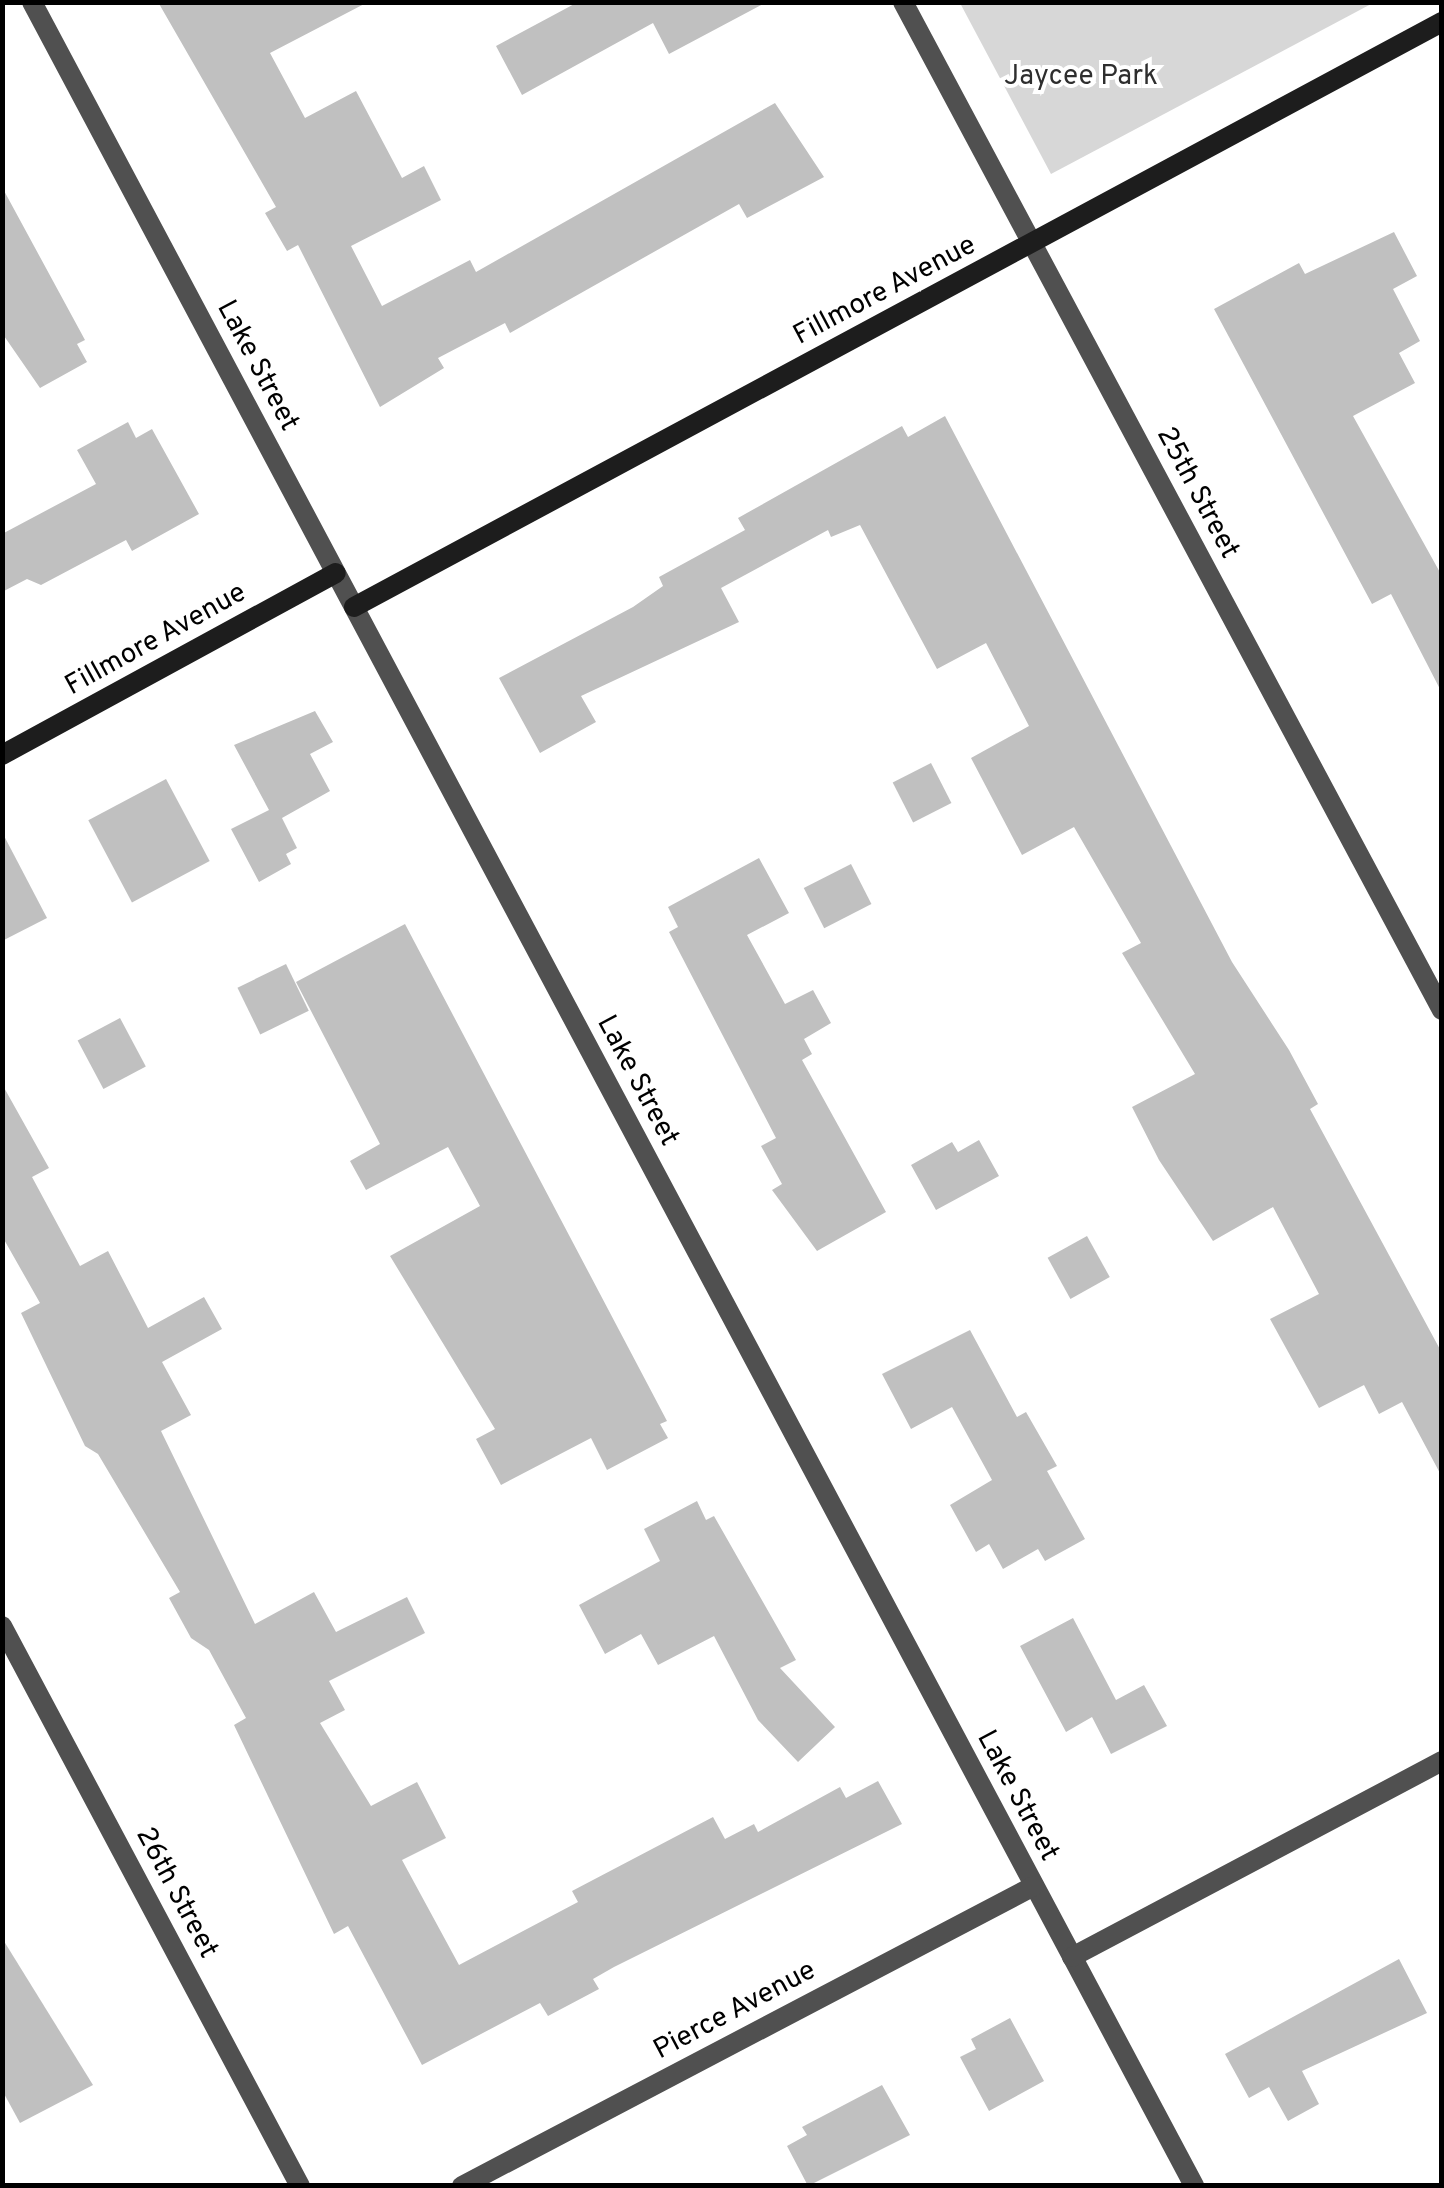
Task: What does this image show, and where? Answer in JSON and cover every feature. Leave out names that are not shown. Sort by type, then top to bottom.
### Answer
[{"type":"street","name":"Lake Street","points":[[32,2],[1194,2186]]},
{"type":"street","name":"25th Street","points":[[903,2],[1442,1010]]},
{"type":"street","name":"Fillmore Avenue","points":[[354,607],[1442,22]]},
{"type":"street","name":"Fillmore Avenue","points":[[2,755],[336,573]]},
{"type":"street","name":"26th Street","points":[[2,1626],[300,2186]]},
{"type":"street","points":[[1072,1957],[1442,1761]]},
{"type":"street","name":"Pierce Avenue","points":[[462,2186],[1034,1886]]},
{"type":"green space","name":"Jaycee Park","points":[[960,3],[1373,3],[1051,174]]},
{"type":"building","points":[[158,2],[368,2],[270,53],[305,118],[356,91],[402,178],[424,166],[441,200],[351,246],[382,306],[470,260],[476,272],[775,103],[824,177],[747,218],[739,204],[510,333],[505,323],[438,358],[444,368],[380,407],[298,245],[287,251],[265,213],[276,207]]},
{"type":"building","points":[[578,2],[767,2],[669,54],[653,23],[522,95],[496,46]]},
{"type":"building","points":[[2,187],[85,340],[77,344],[87,362],[40,388],[2,333]]},
{"type":"building","points":[[1394,232],[1417,276],[1393,289],[1420,341],[1399,353],[1415,383],[1353,416],[1442,576],[1442,693],[1391,594],[1372,604],[1214,309],[1299,263],[1305,274]]},
{"type":"building","points":[[945,416],[1232,962],[1289,1050],[1318,1104],[1310,1109],[1442,1353],[1442,1477],[1402,1402],[1379,1414],[1364,1385],[1319,1408],[1270,1319],[1319,1294],[1273,1207],[1213,1241],[1159,1160],[1132,1107],[1195,1074],[1122,953],[1141,943],[1074,827],[1022,855],[971,758],[1029,726],[986,643],[937,669],[860,525],[831,537],[828,530],[721,588],[739,622],[581,696],[596,722],[540,753],[499,678],[633,607],[663,586],[659,577],[745,530],[738,518],[902,426],[908,437]]},
{"type":"building","points":[[128,422],[136,438],[152,429],[199,514],[132,551],[126,540],[41,585],[27,579],[2,592],[2,534],[96,484],[77,450]]},
{"type":"building","points":[[315,711],[333,742],[310,754],[330,791],[282,818],[297,848],[286,854],[291,864],[259,882],[231,829],[269,810],[234,745]]},
{"type":"building","points":[[931,763],[951,803],[913,823],[893,783]]},
{"type":"building","points":[[166,779],[210,861],[132,902],[88,820]]},
{"type":"building","points":[[2,832],[47,918],[2,941]]},
{"type":"building","points":[[759,858],[789,913],[747,935],[785,1004],[813,990],[831,1023],[804,1039],[812,1054],[802,1060],[886,1212],[817,1251],[772,1190],[782,1184],[761,1146],[776,1138],[669,932],[678,927],[668,907]]},
{"type":"building","points":[[851,864],[871,904],[824,928],[804,888]]},
{"type":"building","points":[[405,924],[667,1421],[660,1424],[668,1438],[607,1470],[591,1438],[501,1485],[476,1439],[495,1429],[390,1256],[480,1206],[448,1147],[366,1190],[350,1161],[380,1144],[296,982]]},
{"type":"building","points":[[286,964],[309,1011],[260,1034],[237,988]]},
{"type":"building","points":[[120,1018],[146,1067],[103,1089],[78,1041]]},
{"type":"building","points":[[2,1084],[49,1168],[32,1177],[80,1266],[108,1251],[148,1328],[204,1297],[222,1329],[162,1362],[191,1415],[161,1431],[255,1624],[314,1592],[336,1632],[407,1597],[425,1633],[329,1681],[345,1710],[320,1723],[371,1806],[417,1782],[446,1838],[402,1860],[459,1965],[578,1902],[572,1891],[713,1817],[725,1839],[754,1824],[758,1832],[840,1787],[846,1798],[878,1781],[902,1824],[614,1967],[593,1979],[599,1989],[548,2016],[540,2003],[422,2065],[348,1926],[334,1934],[234,1725],[246,1718],[209,1650],[191,1638],[169,1598],[180,1592],[98,1454],[85,1446],[21,1313],[40,1303],[2,1236]]},
{"type":"building","points":[[979,1140],[999,1176],[936,1210],[911,1165],[952,1142],[958,1152]]},
{"type":"building","points":[[1087,1236],[1110,1277],[1070,1299],[1048,1258]]},
{"type":"building","points":[[970,1330],[1017,1417],[1026,1412],[1057,1466],[1047,1471],[1085,1539],[1045,1561],[1038,1549],[1003,1569],[989,1544],[976,1552],[950,1505],[992,1480],[952,1407],[911,1429],[882,1374]]},
{"type":"building","points":[[697,1501],[706,1520],[714,1516],[796,1660],[780,1668],[835,1727],[798,1762],[758,1720],[714,1636],[658,1665],[641,1634],[605,1654],[579,1605],[660,1561],[644,1529]]},
{"type":"building","points":[[1073,1618],[1116,1700],[1144,1685],[1167,1726],[1111,1754],[1092,1717],[1066,1732],[1020,1646]]},
{"type":"building","points":[[2,1938],[93,2085],[20,2123],[2,2090]]},
{"type":"building","points":[[1399,1959],[1427,2013],[1302,2071],[1319,2104],[1288,2121],[1269,2087],[1249,2098],[1225,2054]]},
{"type":"building","points":[[1010,2018],[1044,2081],[989,2111],[960,2057],[976,2049],[971,2039]]},
{"type":"building","points":[[882,2085],[910,2135],[808,2186],[787,2146],[807,2135],[802,2127]]}]
